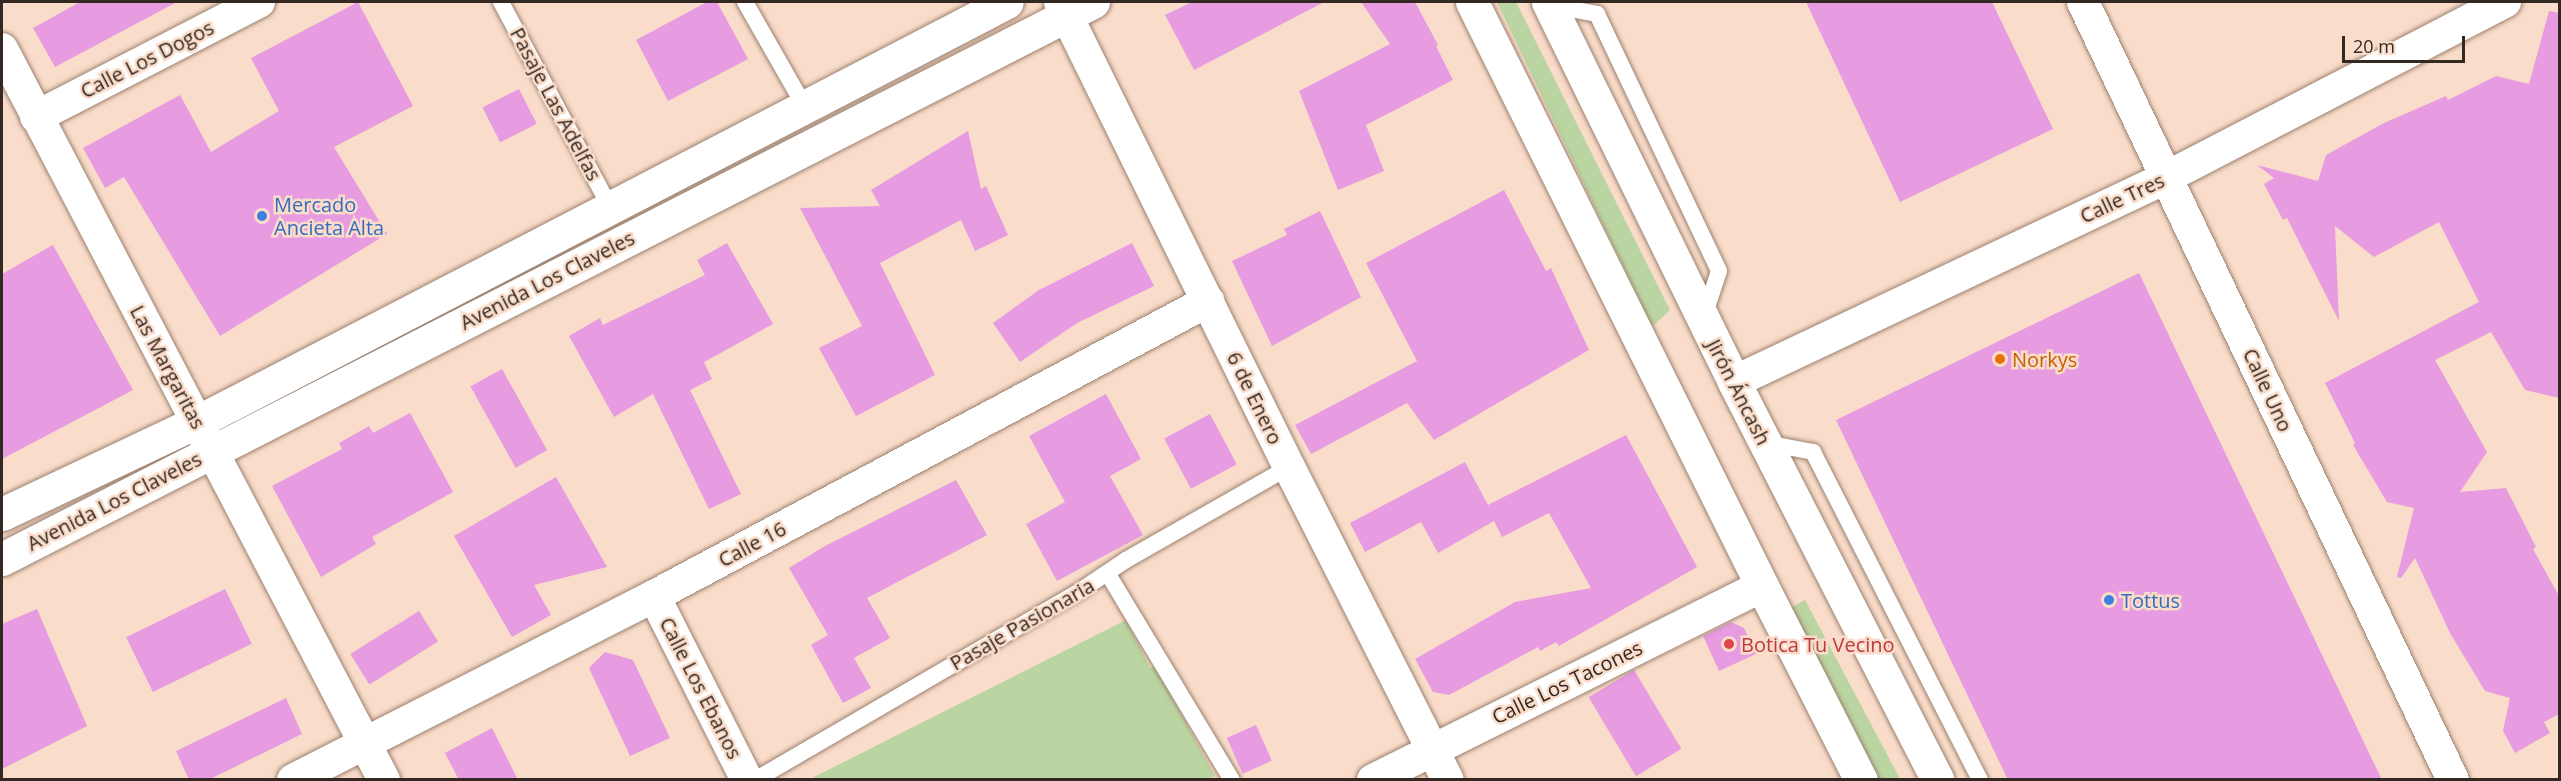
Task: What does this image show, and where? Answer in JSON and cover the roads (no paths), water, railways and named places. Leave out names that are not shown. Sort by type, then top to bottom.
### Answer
[{"type":"street","name":"Calle Los Dogos","points":[[36,117],[259,2]]},
{"type":"street","name":"Avenida Los Claveles","points":[[2,514],[197,422],[1007,2]]},
{"type":"street","points":[[1473,2],[1860,780]]},
{"type":"street","name":"Calle Uno","points":[[2083,2],[2452,780]]},
{"type":"street","name":"Calle Tres","points":[[1734,382],[2167,177],[2505,2]]},
{"type":"street","name":"Jirón Áncash","points":[[1549,3],[1703,321],[1938,780]]},
{"type":"street","name":"Avenida Los Claveles","points":[[2,559],[1073,6]]},
{"type":"street","name":"6 de Enero","points":[[1073,6],[1208,302],[1448,780]]},
{"type":"street","name":"Las Margaritas","points":[[2,50],[384,780]]},
{"type":"street","name":"Calle 16","points":[[293,780],[654,596],[1208,302]]},
{"type":"street","name":"Calle Los Tacones","points":[[1373,780],[1432,748],[1762,586]]},
{"type":"street","name":"Calle Los Ebanos","points":[[654,596],[747,780]]},
{"type":"lane","name":"Pasaje Las Adelfas","points":[[501,2],[610,207]]},
{"type":"lane","points":[[745,2],[805,107]]},
{"type":"lane","points":[[1764,442],[1813,452],[1980,780]]},
{"type":"lane","name":"Pasaje Pasionaria","points":[[755,780],[1108,574],[1126,560],[1289,467]]},
{"type":"lane","points":[[1108,574],[1232,780]]},
{"type":"place","name":"Mercado Ancieta Alta","points":[[262,216]]},
{"type":"place","name":"Norkys","points":[[2000,359]]},
{"type":"place","name":"Tottus","points":[[2109,600]]},
{"type":"place","name":"Botica Tu Vecino","points":[[1729,644]]}]
